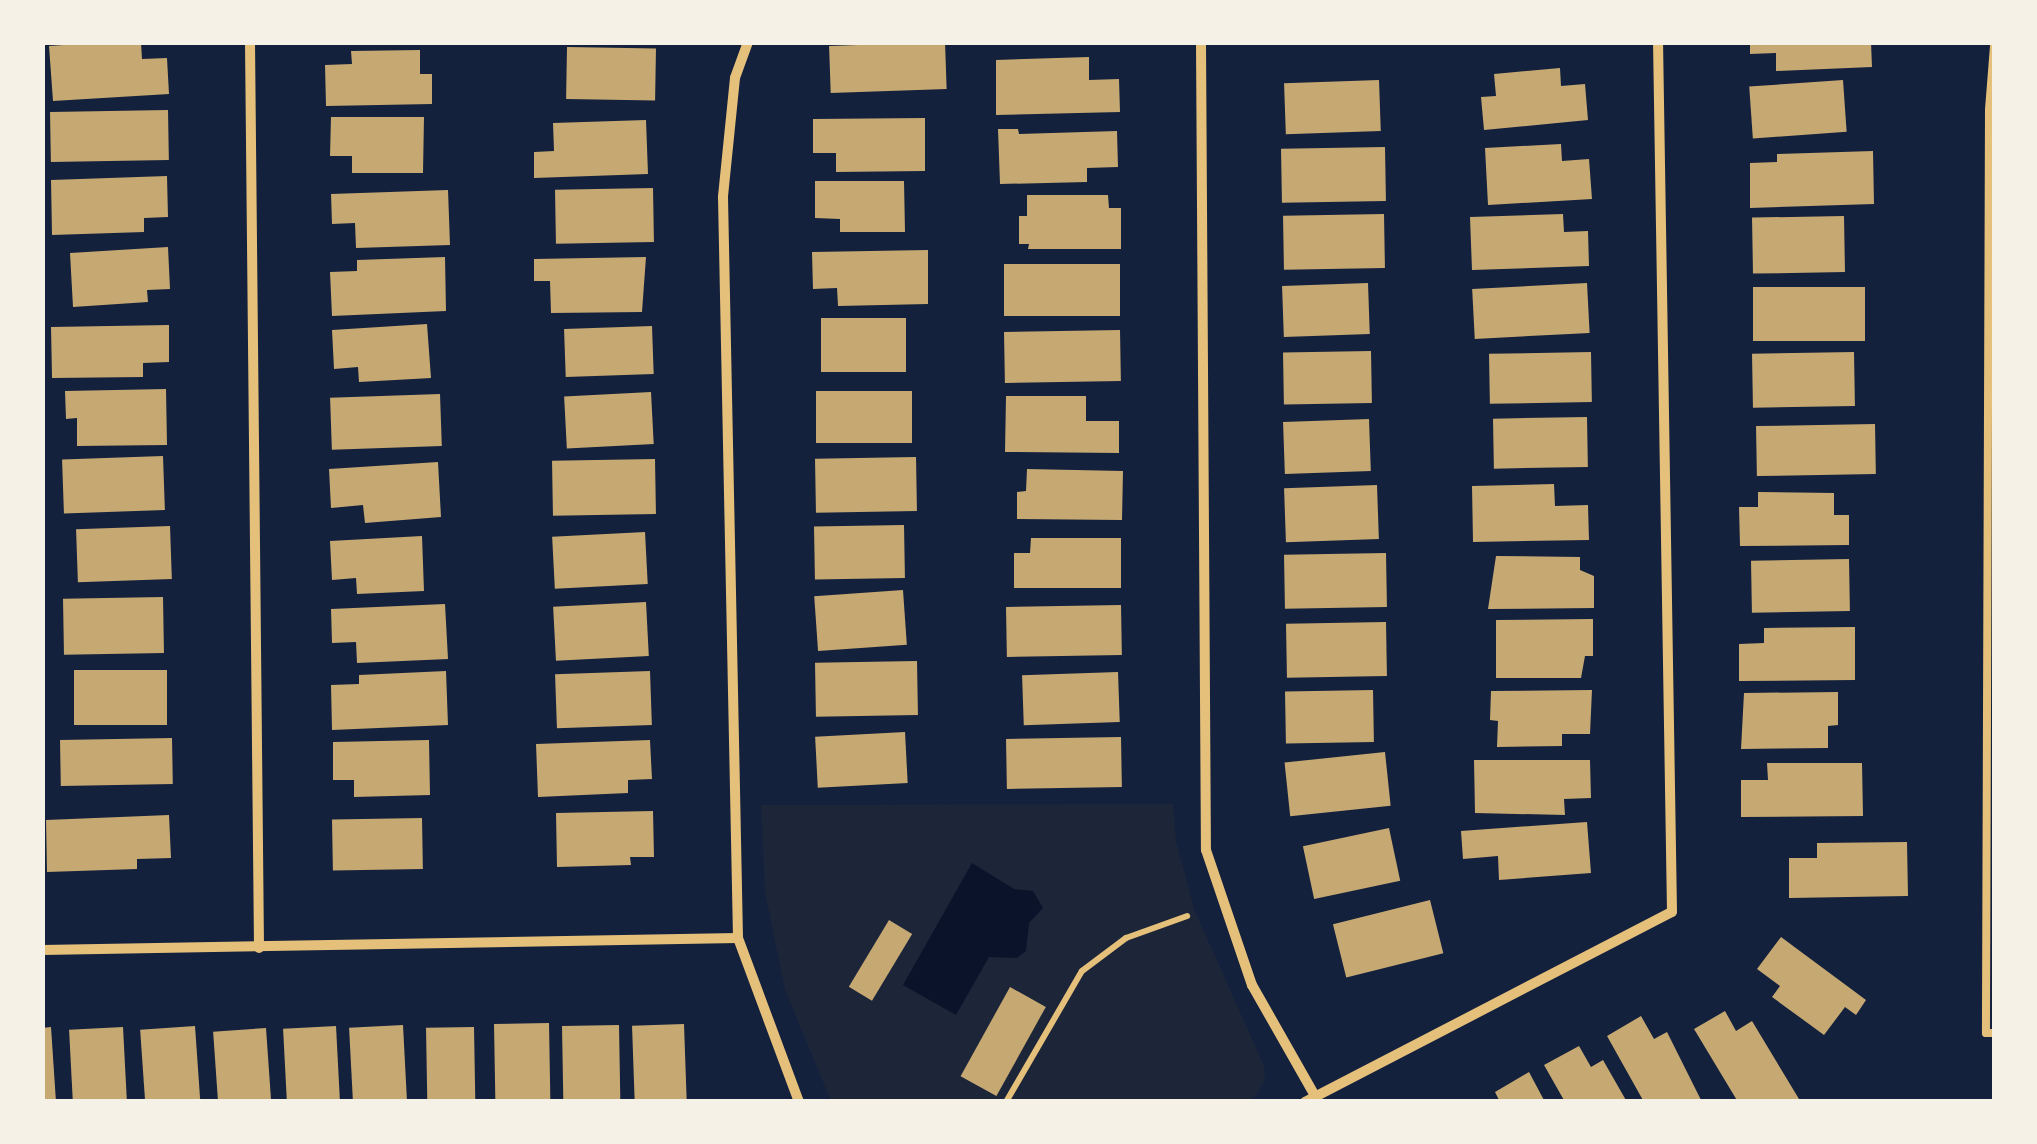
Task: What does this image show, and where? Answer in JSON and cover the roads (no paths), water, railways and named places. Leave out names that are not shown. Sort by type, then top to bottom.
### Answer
[{"type":"street","points":[[250,42],[260,948]]},
{"type":"street","points":[[748,42],[735,78],[723,197],[738,938],[799,1102]]},
{"type":"street","points":[[1201,42],[1206,850],[1252,985],[1313,1100],[1672,912],[1658,42]]},
{"type":"street","points":[[42,950],[738,938]]},
{"type":"lane","points":[[1994,46],[1986,1032],[1994,1032]]}]
